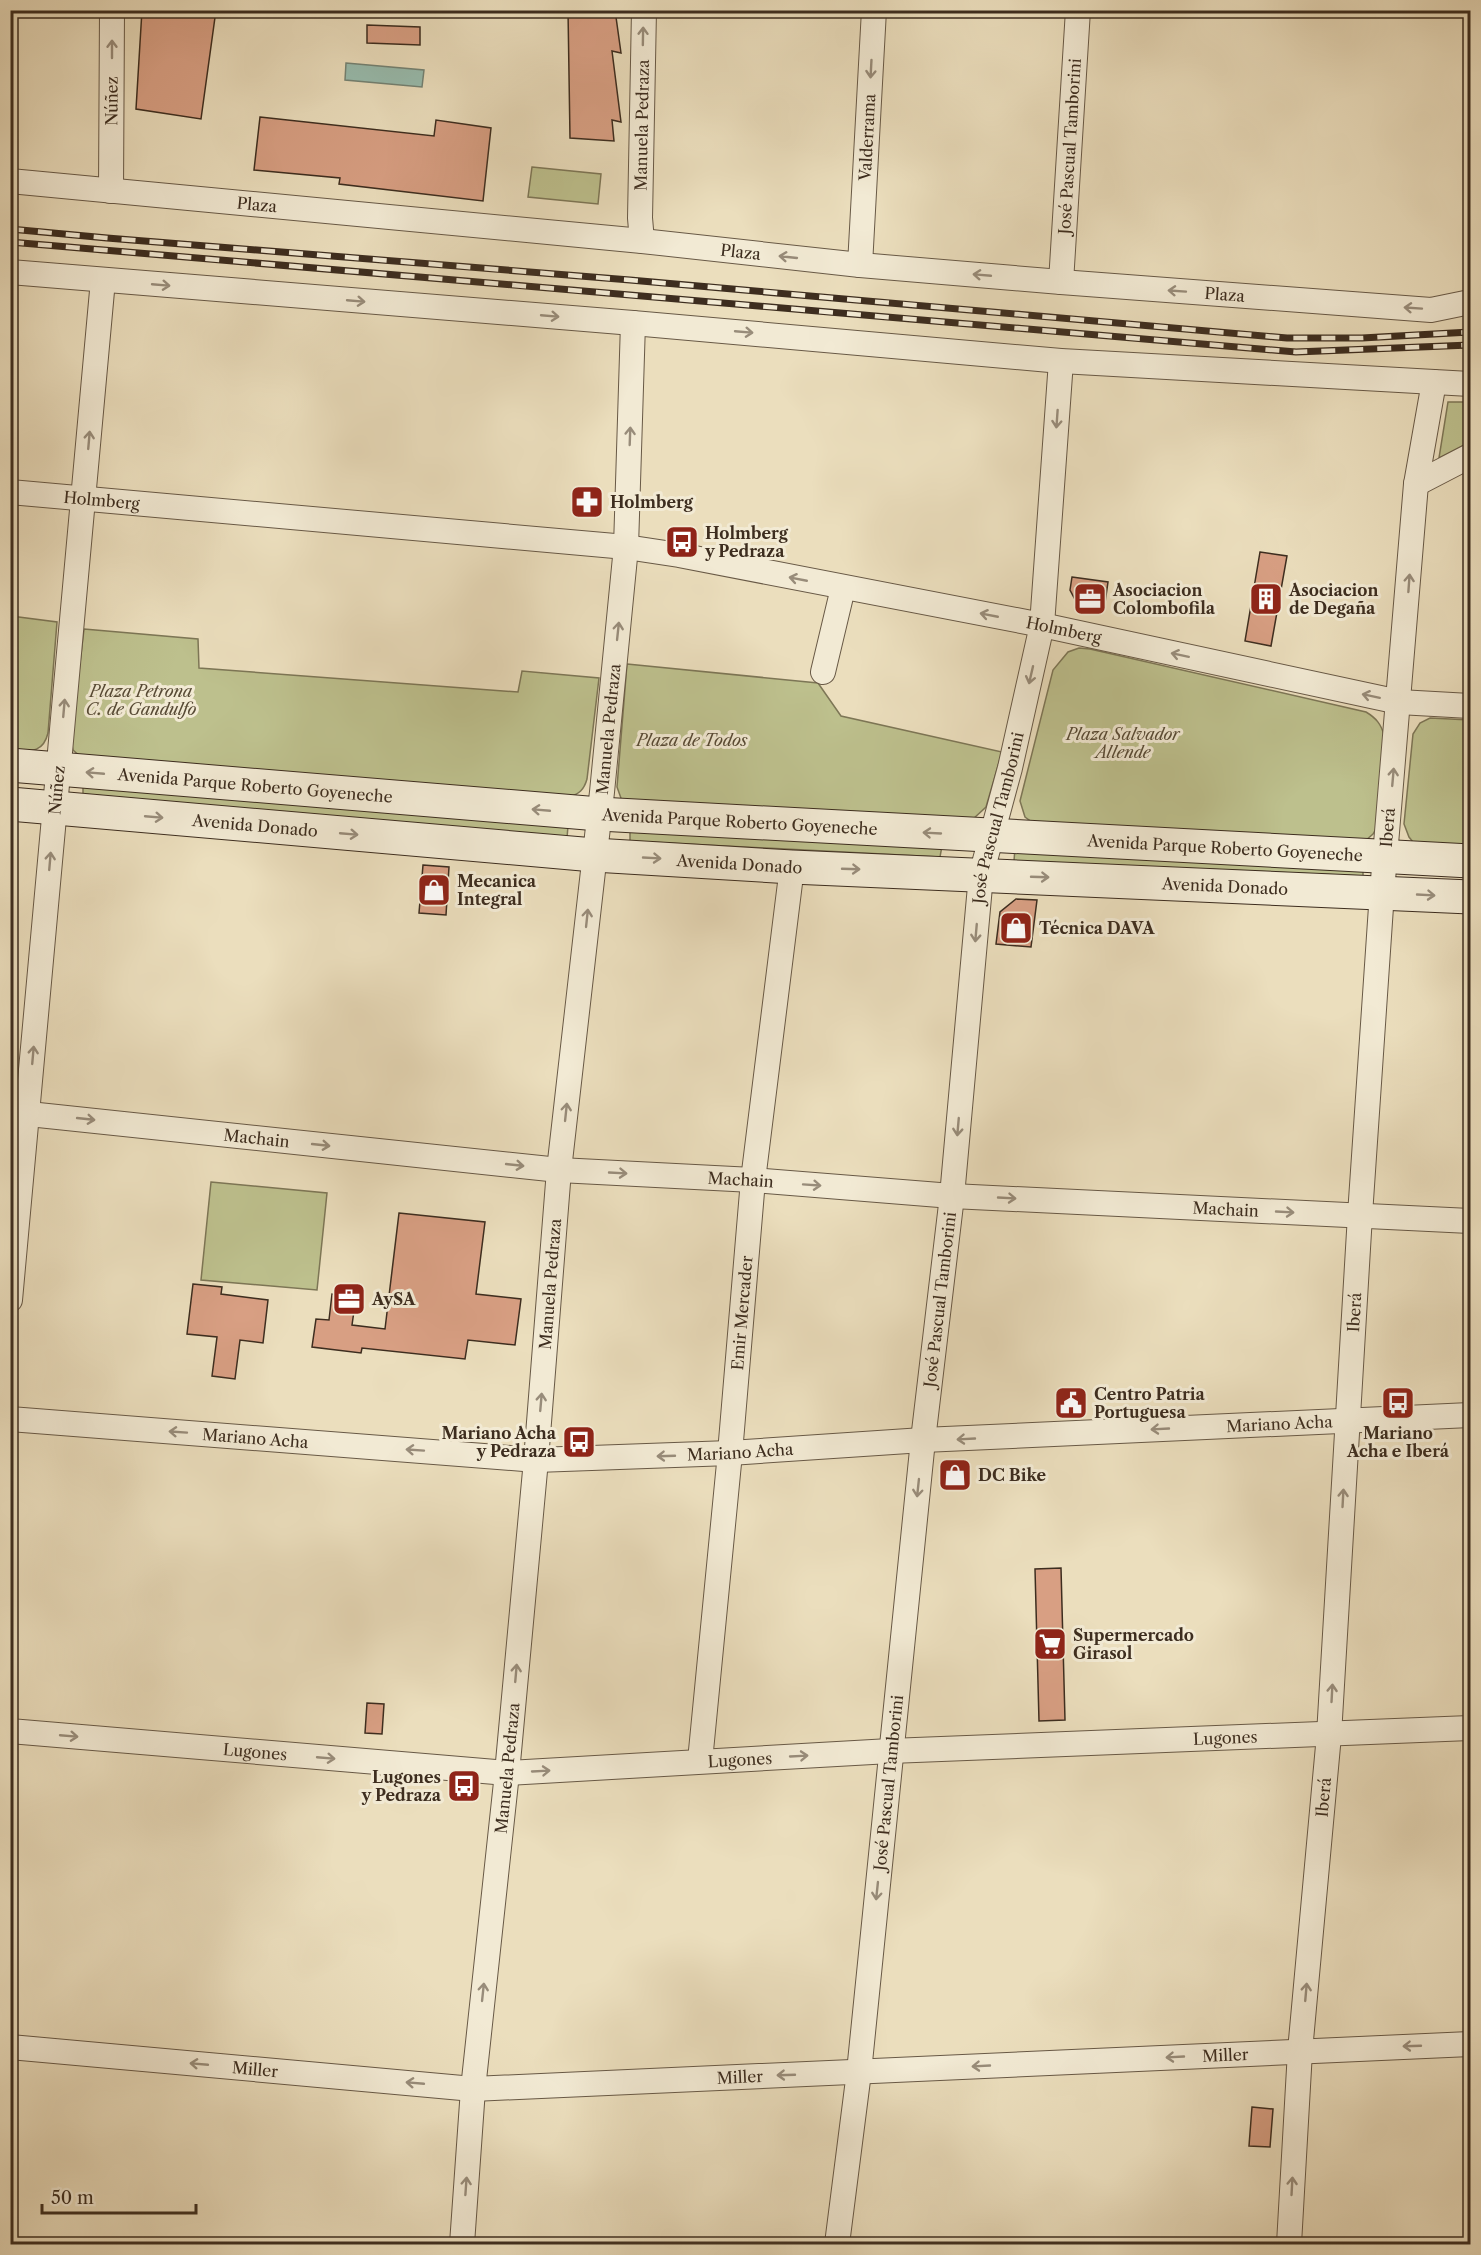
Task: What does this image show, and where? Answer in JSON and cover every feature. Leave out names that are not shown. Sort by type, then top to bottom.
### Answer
[{"type":"main road","name":"Avenida Parque Roberto Goyeneche","points":[[10,765],[599,814],[1470,861]]},
{"type":"main road","name":"Avenida Donado","points":[[10,804],[594,855],[792,867],[1470,897]]},
{"type":"street","name":"Núñez","points":[[111,191],[112,10]]},
{"type":"street","name":"Manuela Pedraza","points":[[642,241],[640,218],[644,10]]},
{"type":"street","name":"Valderrama","points":[[860,265],[874,10]]},
{"type":"street","name":"José Pascual Tamborini","points":[[1061,282],[1078,10]]},
{"type":"street","name":"Plaza","points":[[10,181],[642,241],[860,265],[1061,282],[1431,310],[1470,302]]},
{"type":"street","points":[[10,272],[1061,361],[1470,384]]},
{"type":"street","name":"Núñez","points":[[10,1300],[19,1113],[58,770],[103,280]]},
{"type":"street","name":"Manuela Pedraza","points":[[462,2244],[473,2089],[507,1773],[536,1460],[559,1170],[626,547],[633,323]]},
{"type":"street","name":"José Pascual Tamborini","points":[[837,2244],[859,2072],[923,1440],[952,1196],[981,874],[1010,768],[1042,625],[1061,361]]},
{"type":"street","name":"Iberá","points":[[1289,2244],[1300,2051],[1329,1735],[1382,892],[1416,484],[1434,382]]},
{"type":"street","points":[[1416,484],[1470,456]]},
{"type":"street","name":"Holmberg","points":[[10,492],[626,547],[679,555],[1042,625],[1399,702],[1470,706]]},
{"type":"street","points":[[823,672],[843,588]]},
{"type":"street","name":"Emir Mercader","points":[[700,1761],[730,1453],[753,1180],[792,867]]},
{"type":"street","name":"Machain","points":[[19,1113],[559,1170],[753,1180],[952,1196],[1470,1221]]},
{"type":"street","name":"Mariano Acha","points":[[10,1419],[536,1460],[730,1453],[923,1440],[1470,1415]]},
{"type":"street","name":"Lugones","points":[[10,1731],[507,1773],[890,1751],[1470,1728]]},
{"type":"street","name":"Miller","points":[[10,2047],[473,2089],[1470,2044]]},
{"type":"green space","points":[[532,167],[601,174],[598,204],[528,197]]},
{"type":"green space","points":[[1448,402],[1470,402],[1470,442],[1439,458]]},
{"type":"green space","points":[[11,616],[57,622],[48,733],[43,745],[29,751],[11,751]]},
{"type":"green space","name":"Plaza Petrona C. de Gandulfo","points":[[84,629],[198,639],[199,668],[518,692],[522,671],[599,678],[587,779],[581,791],[569,797],[81,757],[73,750],[71,740]]},
{"type":"green space","name":"Plaza Salvador Allende","points":[[1079,648],[1366,712],[1378,722],[1384,735],[1377,827],[1373,834],[1365,841],[1032,822],[1025,817],[1020,801],[1053,670],[1068,652]]},
{"type":"green space","name":"Plaza de Todos","points":[[627,664],[818,683],[841,716],[1002,752],[986,807],[973,819],[622,801],[617,787]]},
{"type":"green space","points":[[1430,718],[1470,720],[1470,847],[1413,842],[1404,824],[1413,734],[1420,723]]},
{"type":"green space","points":[[83,783],[568,826],[567,838],[83,794]]},
{"type":"green space","points":[[630,827],[942,846],[940,857],[630,841]]},
{"type":"green space","points":[[1015,848],[1363,867],[1363,876],[1014,861]]},
{"type":"green space","points":[[211,1182],[327,1193],[317,1290],[201,1280]]},
{"type":"shaded area","points":[[346,63],[424,70],[422,87],[345,80]]},
{"type":"building","points":[[142,10],[216,10],[201,119],[136,109]]},
{"type":"building","points":[[568,10],[615,10],[621,53],[612,51],[621,122],[612,120],[614,141],[570,138]]},
{"type":"building","points":[[367,25],[420,27],[420,45],[367,43]]},
{"type":"building","points":[[260,117],[434,136],[436,120],[491,128],[483,201],[339,184],[340,178],[254,170]]},
{"type":"building","name":"Asociacion de Degaña","points":[[1260,552],[1287,556],[1271,646],[1245,641]]},
{"type":"building","name":"Asociacion Colombofila","points":[[1072,577],[1108,582],[1104,610],[1079,607],[1070,590]]},
{"type":"building","name":"Mecanica Integral","points":[[423,865],[449,867],[446,915],[419,913]]},
{"type":"building","name":"Técnica DAVA","points":[[1016,899],[1037,900],[1031,947],[996,944],[1000,912]]},
{"type":"building","points":[[399,1213],[485,1222],[476,1294],[521,1299],[515,1345],[468,1340],[465,1359],[362,1348],[361,1353],[312,1347],[316,1319],[329,1320],[332,1294],[356,1297],[352,1325],[385,1329]]},
{"type":"building","points":[[193,1284],[222,1287],[221,1294],[268,1300],[263,1343],[240,1340],[235,1379],[212,1376],[217,1337],[187,1334]]},
{"type":"building","name":"Supermercado Girasol","points":[[1061,1568],[1065,1720],[1039,1721],[1035,1569]]},
{"type":"building","points":[[367,1703],[384,1704],[382,1734],[365,1733]]},
{"type":"building","points":[[1252,2107],[1273,2109],[1270,2147],[1249,2146]]},
{"type":"railway","points":[[10,229],[630,280],[1287,338],[1362,338],[1470,332]]},
{"type":"railway","points":[[10,242],[1296,352],[1470,345]]},
{"type":"place","name":"Holmberg","points":[[587,502]]},
{"type":"place","name":"Holmberg y Pedraza","points":[[682,542]]},
{"type":"place","name":"Asociacion Colombofila","points":[[1090,599]]},
{"type":"place","name":"Asociacion de Degaña","points":[[1266,599]]},
{"type":"place","name":"Mecanica Integral","points":[[434,890]]},
{"type":"place","name":"Técnica DAVA","points":[[1016,928]]},
{"type":"place","name":"AySA","points":[[349,1299]]},
{"type":"place","name":"Centro Patria Portuguesa","points":[[1071,1403]]},
{"type":"place","name":"Mariano Acha e Iberá","points":[[1398,1403]]},
{"type":"place","name":"Mariano Acha y Pedraza","points":[[579,1442]]},
{"type":"place","name":"DC Bike","points":[[955,1475]]},
{"type":"place","name":"Supermercado Girasol","points":[[1050,1644]]},
{"type":"place","name":"Lugones y Pedraza","points":[[464,1786]]}]
